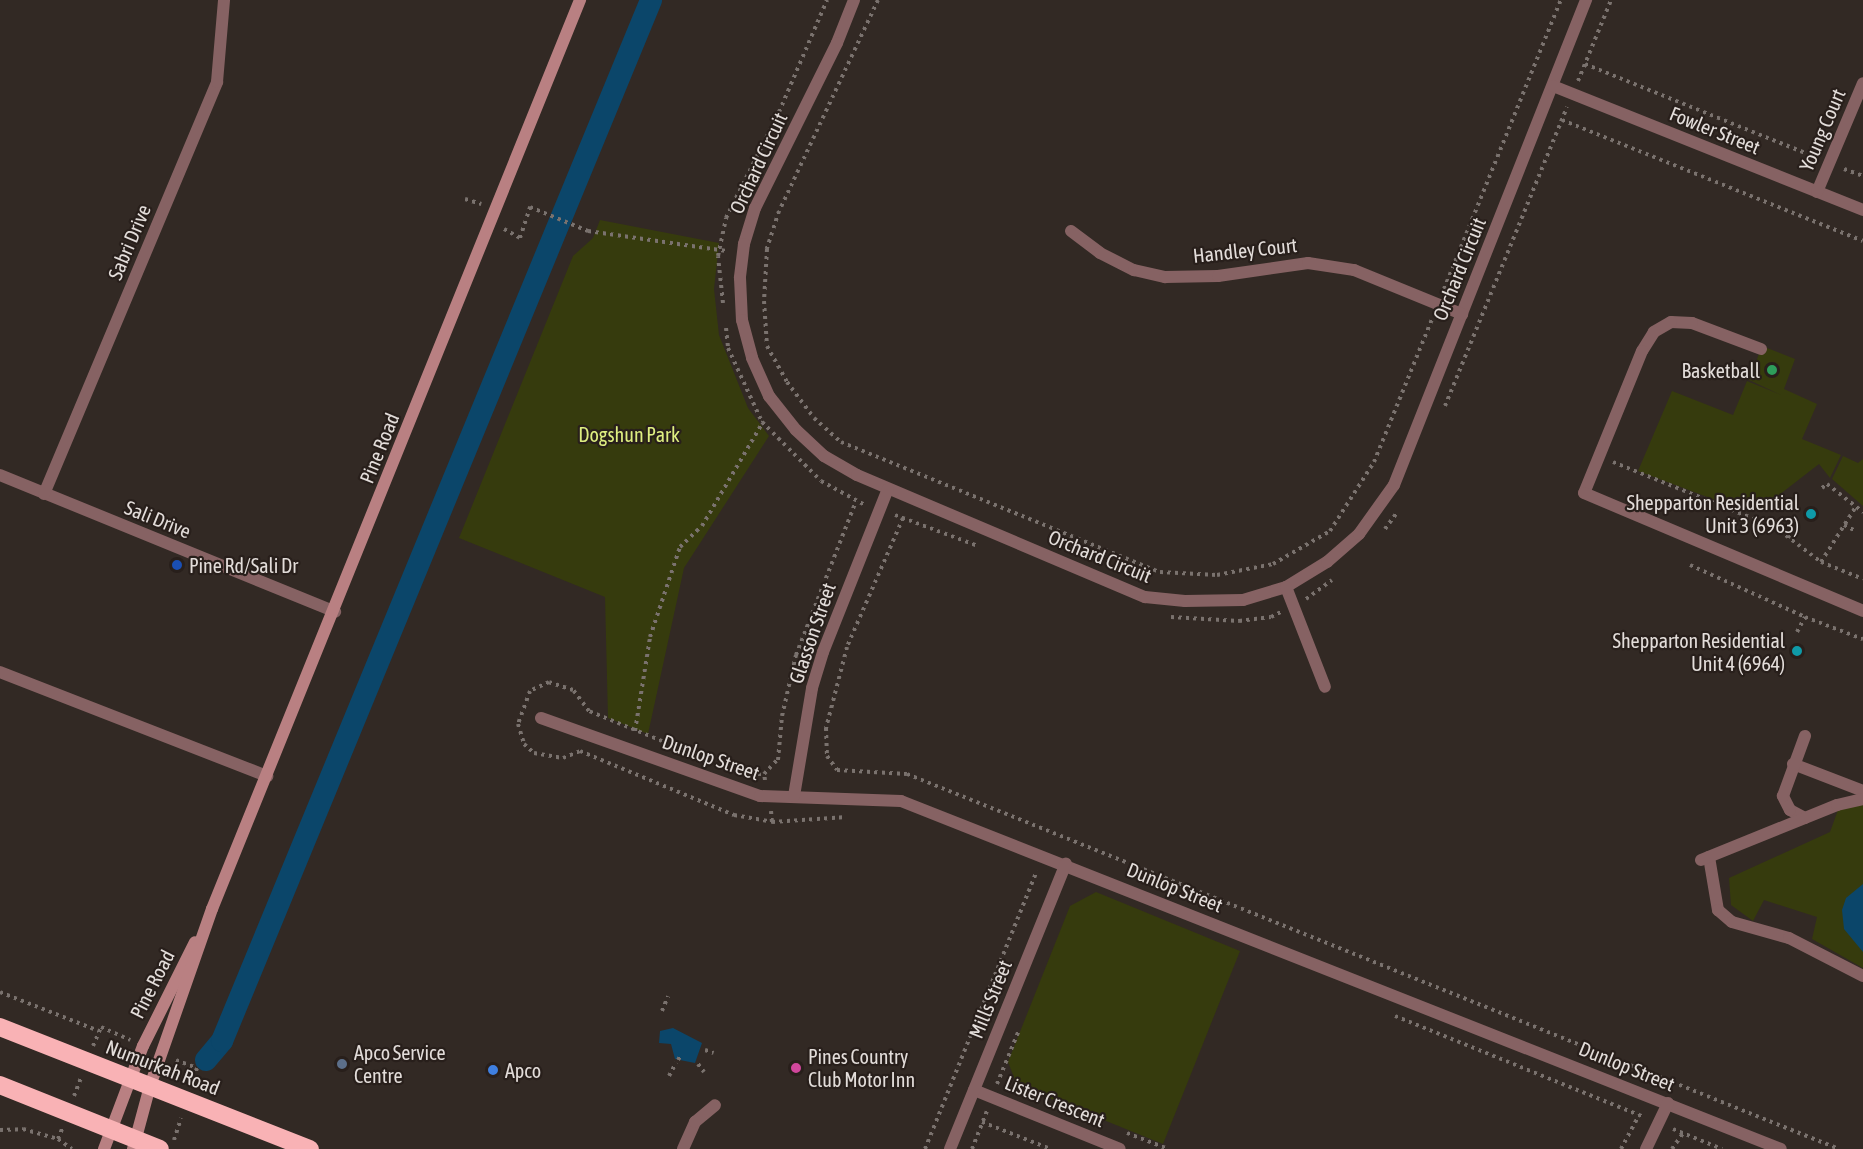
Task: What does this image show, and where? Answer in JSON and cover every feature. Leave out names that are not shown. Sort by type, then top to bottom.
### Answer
[{"type":"highway","name":"Numurkah Road","points":[[0,1027],[310,1149]]},
{"type":"highway","points":[[0,1085],[112,1129],[135,1144],[160,1149]]},
{"type":"street","name":"Sabri Drive","points":[[44,494],[217,82],[224,0]]},
{"type":"street","name":"Pine Road","points":[[135,1144],[150,1086],[212,909],[335,612],[580,0]]},
{"type":"street","name":"Orchard Circuit","points":[[854,0],[837,43],[755,208],[743,253],[742,321],[752,358],[769,396],[781,412],[824,456],[888,489],[1144,597],[1243,600],[1286,587],[1327,562],[1359,534],[1394,485],[1586,0]]},
{"type":"street","name":"Young Court","points":[[1816,192],[1863,83]]},
{"type":"street","name":"Fowler Street","points":[[1553,87],[1863,210]]},
{"type":"street","name":"Handley Court","points":[[1071,231],[1100,254],[1134,270],[1165,277],[1218,276],[1308,263],[1354,270],[1462,314]]},
{"type":"street","points":[[1761,349],[1692,323],[1671,322],[1654,332],[1642,351],[1584,493],[1863,611]]},
{"type":"street","name":"Sali Drive","points":[[0,475],[335,612]]},
{"type":"street","name":"Glasson Street","points":[[794,796],[812,688],[822,652],[888,489]]},
{"type":"street","points":[[1286,587],[1325,687]]},
{"type":"street","points":[[0,672],[267,776]]},
{"type":"street","name":"Dunlop Street","points":[[541,718],[768,796],[901,801],[1066,864],[1781,1149]]},
{"type":"street","points":[[1805,736],[1783,796],[1790,810],[1805,818]]},
{"type":"street","points":[[1793,764],[1863,790]]},
{"type":"street","points":[[1863,799],[1805,818],[1705,859],[1718,910],[1732,922],[1789,938],[1863,976]]},
{"type":"street","name":"Mills Street","points":[[950,1149],[1066,864]]},
{"type":"street","name":"Pine Road","points":[[104,1149],[150,1030],[212,909]]},
{"type":"street","name":"Lister Crescent","points":[[974,1089],[1120,1149]]},
{"type":"street","points":[[1646,1149],[1668,1103]]},
{"type":"street","points":[[683,1149],[695,1122],[715,1105]]},
{"type":"path","points":[[724,314],[719,250],[726,218],[778,112],[827,0]]},
{"type":"path","points":[[878,0],[779,210],[767,249],[764,301],[767,346],[802,401],[841,442],[1160,572],[1217,575],[1273,564],[1330,531],[1374,462],[1561,0]]},
{"type":"path","points":[[1444,408],[1611,0]]},
{"type":"path","points":[[1585,64],[1863,176]]},
{"type":"path","points":[[1562,120],[1863,241]]},
{"type":"path","points":[[465,199],[479,201],[508,233],[520,238],[530,207],[588,231],[743,253]]},
{"type":"path","points":[[725,325],[728,348],[762,422],[821,481],[880,510],[980,547]]},
{"type":"path","points":[[635,731],[650,637],[680,547],[702,526],[762,422],[802,401]]},
{"type":"path","points":[[1612,462],[1760,521],[1821,562],[1863,579]]},
{"type":"path","points":[[1822,488],[1827,484],[1863,512]]},
{"type":"path","points":[[1377,538],[1401,505]]},
{"type":"path","points":[[1821,562],[1855,508]]},
{"type":"path","points":[[903,518],[847,647],[826,728],[827,756],[837,770],[907,774],[1839,1149]]},
{"type":"path","points":[[1844,525],[1854,530]]},
{"type":"path","points":[[1788,538],[1791,531]]},
{"type":"path","points":[[1690,565],[1804,617],[1863,639]]},
{"type":"path","points":[[1168,616],[1179,620],[1239,621],[1271,617],[1315,594],[1340,573]]},
{"type":"path","points":[[1797,632],[1804,617]]},
{"type":"path","points":[[777,760],[764,774],[772,822],[860,817]]},
{"type":"path","points":[[1027,867],[1060,880]]},
{"type":"path","points":[[926,1149],[1038,871]]},
{"type":"path","points":[[0,992],[99,1031]]},
{"type":"path","points":[[662,1011],[668,996]]},
{"type":"path","points":[[1384,1012],[1722,1149]]},
{"type":"path","points":[[705,1050],[714,1053]]},
{"type":"path","points":[[669,1076],[681,1055]]},
{"type":"path","points":[[698,1064],[704,1072]]},
{"type":"path","points":[[1621,1149],[1639,1115]]},
{"type":"path","points":[[982,1122],[1051,1149]]},
{"type":"path","points":[[0,1130],[22,1129],[58,1139],[71,1149]]},
{"type":"path","points":[[1672,1149],[1683,1133]]},
{"type":"green space","name":"Dogshun Park","points":[[600,220],[719,243],[714,289],[719,335],[748,408],[769,436],[684,568],[648,734],[608,718],[605,597],[459,538],[573,256],[593,238]]},
{"type":"green space","points":[[1762,346],[1795,359],[1784,389],[1817,404],[1802,439],[1841,455],[1830,478],[1819,464],[1766,505],[1751,495],[1742,510],[1638,471],[1672,391],[1733,415],[1747,381],[1781,395],[1749,380]]},
{"type":"green space","points":[[1843,456],[1858,463],[1863,459],[1863,506],[1832,479]]},
{"type":"green space","points":[[1863,805],[1863,968],[1812,939],[1817,917],[1764,900],[1753,921],[1731,905],[1729,878],[1830,832],[1838,810]]},
{"type":"green space","points":[[1096,892],[1240,951],[1163,1144],[1017,1085],[1008,1062],[1070,906]]},
{"type":"water","points":[[1863,884],[1863,952],[1844,929],[1842,910],[1846,898]]},
{"type":"water","points":[[673,1028],[702,1043],[695,1063],[675,1059],[671,1044],[659,1043],[660,1031]]},
{"type":"waterway","points":[[206,1060],[222,1041],[651,0]]},
{"type":"place","name":"Basketball","points":[[1772,370]]},
{"type":"place","name":"Shepparton Residential Unit 3 (6963)","points":[[1811,514]]},
{"type":"place","name":"Pine Rd/Sali Dr","points":[[177,565]]},
{"type":"place","name":"Shepparton Residential Unit 4 (6964)","points":[[1797,651]]},
{"type":"place","name":"Apco Service Centre","points":[[342,1064]]},
{"type":"place","name":"Pines Country Club Motor Inn","points":[[796,1068]]},
{"type":"place","name":"Apco","points":[[493,1070]]}]
